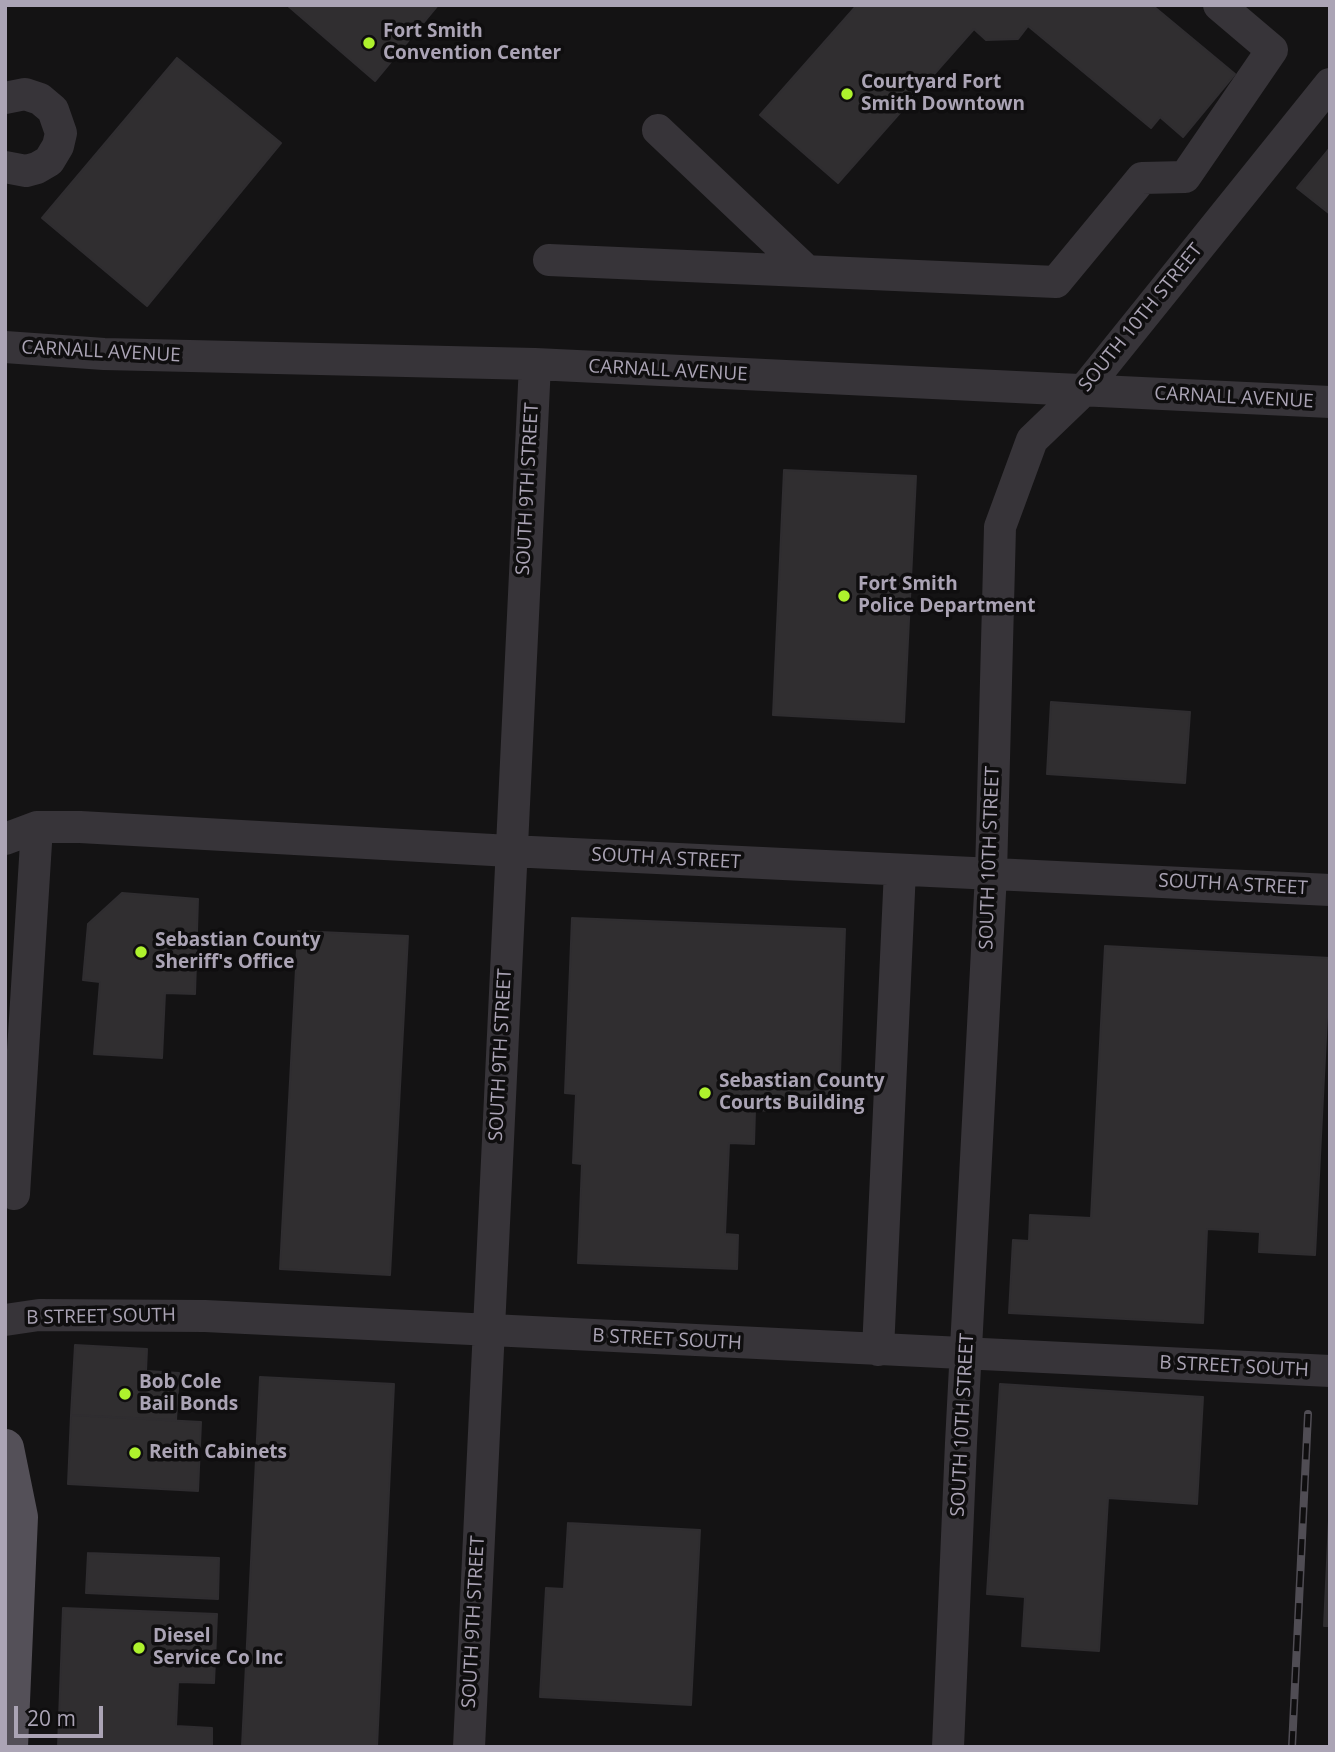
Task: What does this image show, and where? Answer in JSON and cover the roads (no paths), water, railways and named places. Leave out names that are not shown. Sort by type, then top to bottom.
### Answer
[{"type":"main road","points":[[5,1447],[19,1517],[9,1747]]},
{"type":"street","points":[[549,260],[1056,282],[1142,178],[1185,177],[1272,50],[1219,5]]},
{"type":"street","name":"SOUTH 10TH STREET","points":[[948,1747],[991,874],[1000,527],[1032,440],[1083,391],[1330,83]]},
{"type":"street","points":[[5,98],[25,94],[40,99],[53,110],[61,134],[58,146],[49,161],[26,171],[7,172]]},
{"type":"street","points":[[658,130],[807,271]]},
{"type":"street","name":"CARNALL AVENUE","points":[[5,347],[104,354],[535,364],[1330,402]]},
{"type":"street","name":"SOUTH 9TH STREET","points":[[469,1747],[535,364]]},
{"type":"street","points":[[14,1194],[37,827]]},
{"type":"street","name":"SOUTH A STREET","points":[[5,839],[37,827],[80,827],[510,851],[1330,890]]},
{"type":"street","points":[[878,1350],[900,870]]},
{"type":"street","name":"B STREET SOUTH","points":[[5,1320],[39,1315],[139,1314],[1330,1371]]},
{"type":"railway","points":[[1292,1747],[1308,1414]]},
{"type":"place","name":"Fort Smith Convention Center","points":[[369,43]]},
{"type":"place","name":"Courtyard Fort Smith Downtown","points":[[847,94]]},
{"type":"place","name":"Fort Smith Police Department","points":[[844,596]]},
{"type":"place","name":"Sebastian County Sheriff's Office","points":[[141,952]]},
{"type":"place","name":"Sebastian County Courts Building","points":[[705,1093]]},
{"type":"place","name":"Bob Cole Bail Bonds","points":[[125,1394]]},
{"type":"place","name":"Reith Cabinets","points":[[135,1453]]},
{"type":"place","name":"Diesel Service Co Inc","points":[[139,1648]]}]
